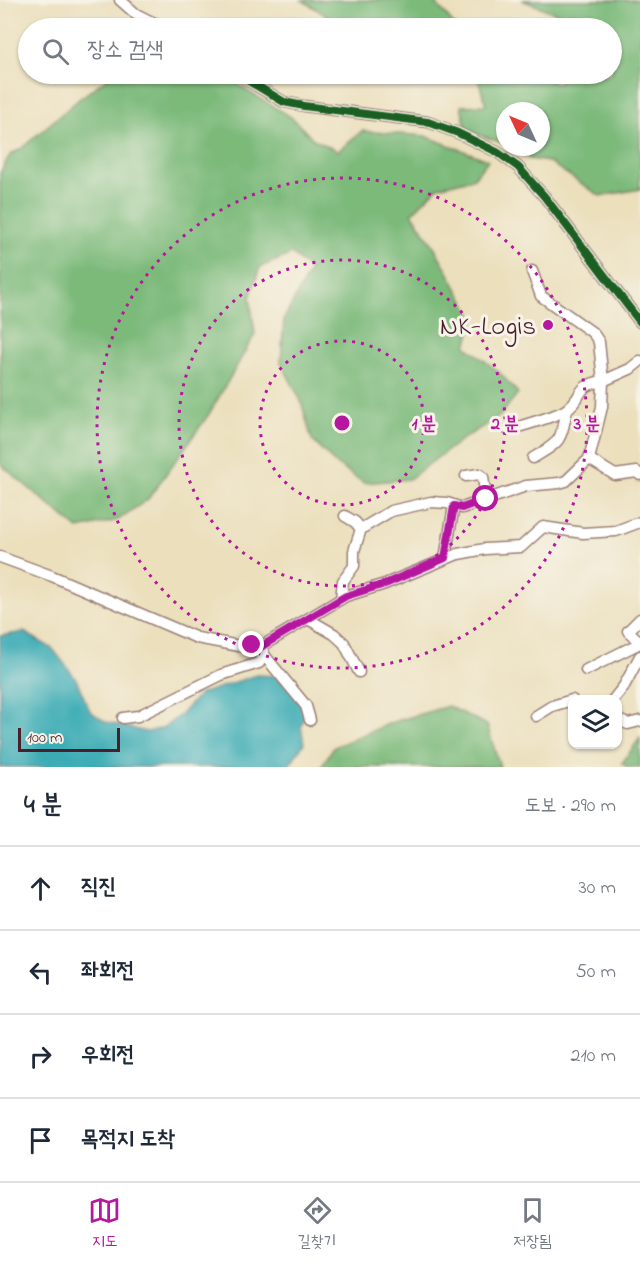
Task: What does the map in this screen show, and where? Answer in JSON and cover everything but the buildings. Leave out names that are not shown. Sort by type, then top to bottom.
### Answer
[{"type":"street","points":[[120,0],[144,18]]},
{"type":"street","points":[[254,84],[284,102],[428,122],[458,133],[496,152],[518,167],[544,196],[640,322]]},
{"type":"street","points":[[340,599],[343,581],[354,566],[354,552],[361,529],[391,512],[431,502],[462,508],[526,486],[566,481],[589,459],[602,407],[603,381],[599,342],[592,333],[541,296],[532,271]]},
{"type":"street","points":[[533,458],[555,444],[561,435],[567,410],[583,387],[630,369],[640,361]]},
{"type":"street","points":[[508,430],[567,410]]},
{"type":"street","points":[[589,459],[615,475],[639,471]]},
{"type":"street","points":[[466,476],[479,474],[483,477],[486,499]]},
{"type":"street","points":[[445,558],[454,506]]},
{"type":"street","points":[[345,516],[361,529]]},
{"type":"street","points":[[123,718],[138,716],[221,675],[259,663],[263,650],[340,599],[385,584],[445,558],[471,551],[521,547],[543,527],[583,532],[616,531],[640,522]]},
{"type":"street","points":[[0,557],[52,576],[197,638],[263,650],[306,706],[309,720]]},
{"type":"street","points":[[308,619],[334,634],[344,643],[359,672]]},
{"type":"street","points":[[586,670],[640,642],[628,631],[640,619]]},
{"type":"street","points":[[616,695],[624,686],[640,656]]},
{"type":"street","points":[[536,716],[552,706],[568,701]]},
{"type":"street","points":[[622,722],[628,724],[640,721]]},
{"type":"green space","points":[[302,0],[433,0],[448,18],[330,18]]},
{"type":"green space","points":[[522,0],[640,0],[640,189],[600,196],[549,162],[526,156],[550,156],[550,102],[496,102],[496,141],[467,131],[461,106],[486,105],[479,84],[622,84],[622,18],[569,18]]},
{"type":"green space","points":[[99,84],[238,84],[291,117],[313,139],[338,151],[362,131],[425,136],[488,160],[474,178],[438,187],[412,213],[433,245],[474,319],[466,346],[498,371],[518,393],[500,416],[461,440],[409,479],[364,483],[336,464],[312,440],[301,401],[281,362],[284,319],[310,270],[292,254],[260,267],[250,298],[255,334],[209,414],[148,499],[118,520],[78,529],[0,464],[0,173],[10,155],[22,148]]},
{"type":"green space","points":[[448,706],[487,725],[500,767],[321,767],[334,747],[393,722]]},
{"type":"green space","points":[[640,738],[640,767],[627,767],[622,763]]},
{"type":"water","points":[[24,632],[53,649],[76,679],[90,711],[106,722],[147,732],[163,728],[181,714],[200,694],[256,675],[277,676],[307,708],[301,726],[304,743],[288,767],[0,767],[0,636]]},
{"type":"cycle path","points":[[254,84],[284,102],[428,122],[458,133],[497,152],[518,167],[544,196],[640,322]]},
{"type":"place","name":"NK-Logis","points":[[548,325]]},
{"type":"route","points":[[252,645],[262,646],[346,596],[385,584],[445,558],[454,506],[462,508],[486,499]]}]
